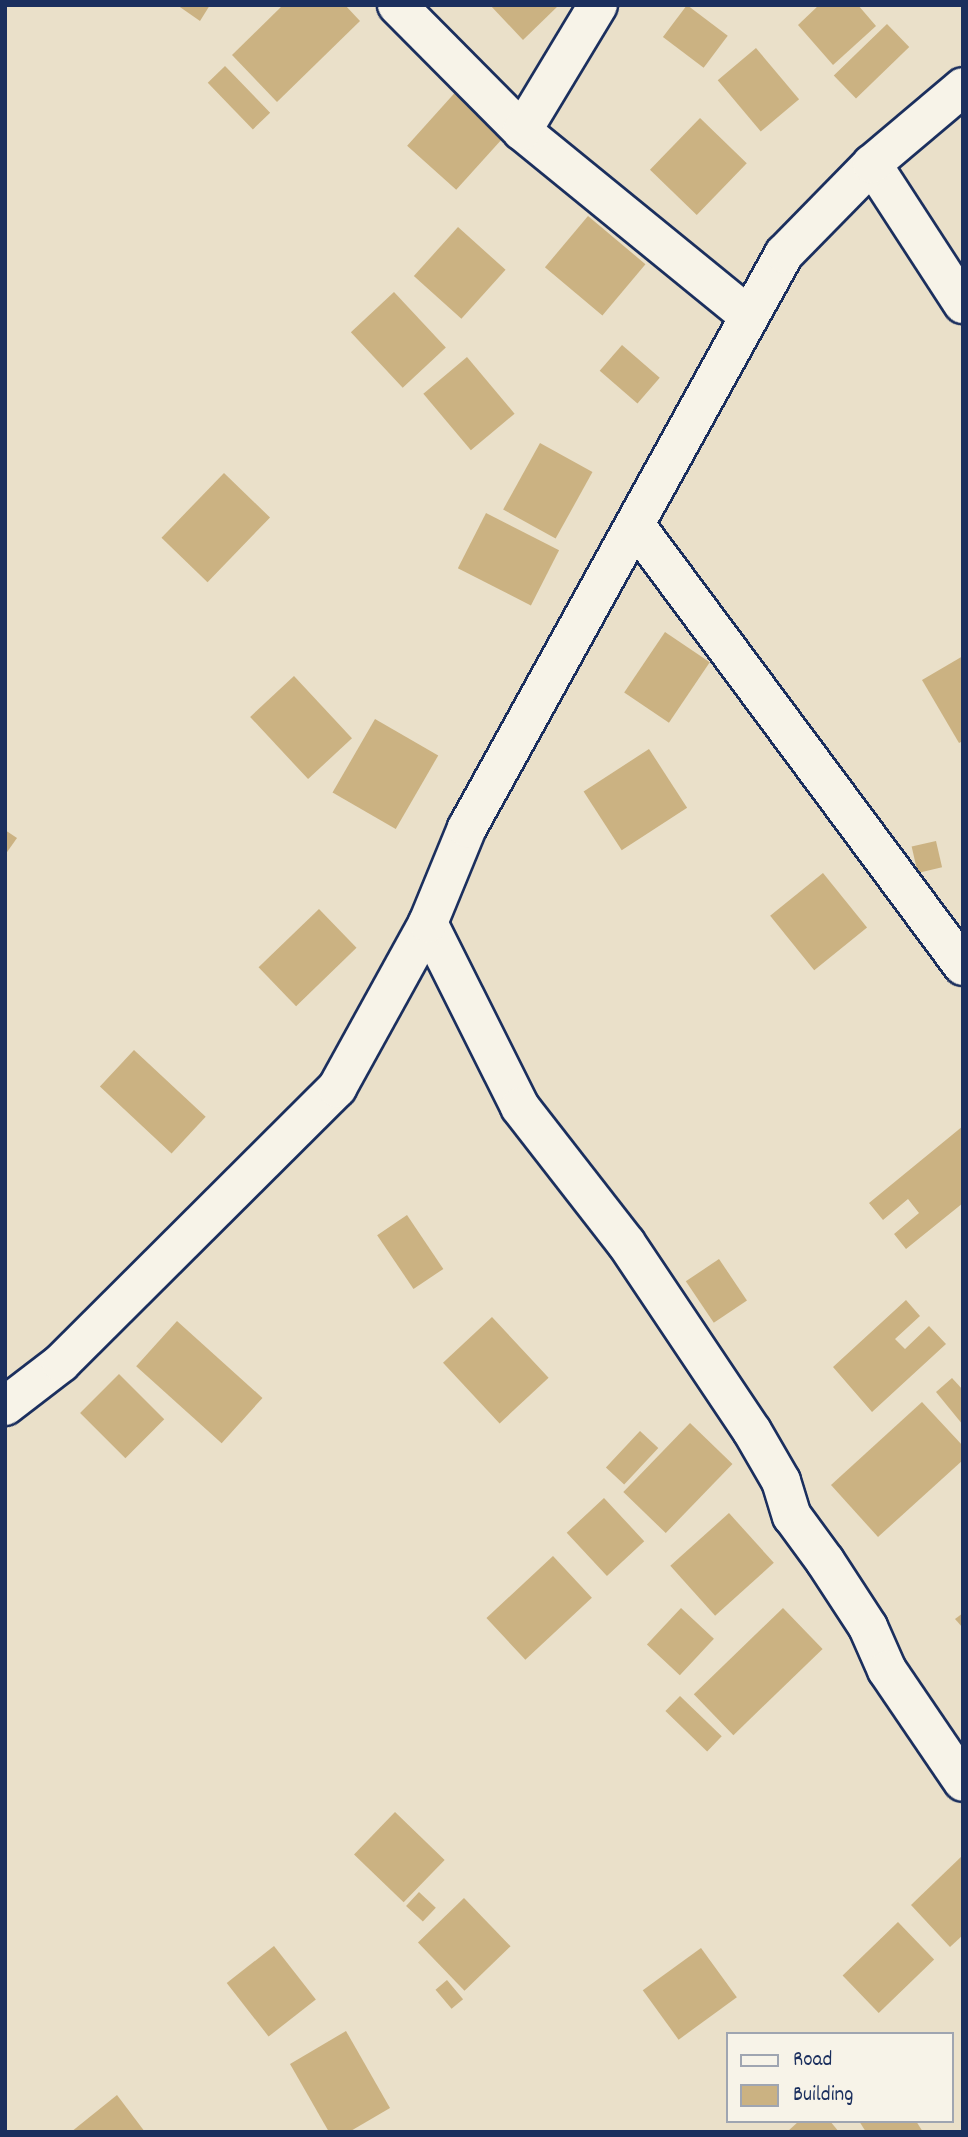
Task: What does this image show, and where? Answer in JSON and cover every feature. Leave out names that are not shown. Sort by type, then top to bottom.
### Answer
[{"type":"street","points":[[397,5],[522,131],[748,315]]},
{"type":"street","points":[[522,131],[598,5]]},
{"type":"street","points":[[5,1406],[61,1363],[337,1088],[428,923],[467,828],[784,254],[872,164],[963,88]]},
{"type":"street","points":[[872,164],[963,304]]},
{"type":"street","points":[[636,526],[963,966]]},
{"type":"street","points":[[428,923],[520,1107],[603,1212],[752,1431],[780,1481],[792,1516],[868,1627],[887,1670],[963,1782]]},
{"type":"building","points":[[177,5],[210,5],[200,21]]},
{"type":"building","points":[[283,5],[345,5],[360,21],[277,102],[232,55]]},
{"type":"building","points":[[490,5],[559,5],[523,40]]},
{"type":"building","points":[[687,5],[728,36],[704,68],[663,37]]},
{"type":"building","points":[[819,5],[858,5],[876,26],[833,65],[798,25]]},
{"type":"building","points":[[887,24],[909,47],[856,98],[834,75]]},
{"type":"building","points":[[756,48],[799,99],[761,131],[718,80]]},
{"type":"building","points":[[225,66],[270,113],[253,129],[208,83]]},
{"type":"building","points":[[460,87],[509,131],[456,190],[407,146]]},
{"type":"building","points":[[700,118],[747,163],[697,215],[650,170]]},
{"type":"building","points":[[588,216],[645,264],[602,316],[545,267]]},
{"type":"building","points":[[458,227],[506,270],[461,319],[414,276]]},
{"type":"building","points":[[394,292],[446,348],[403,388],[351,332]]},
{"type":"building","points":[[622,345],[660,378],[637,403],[600,371]]},
{"type":"building","points":[[467,357],[515,414],[471,450],[423,394]]},
{"type":"building","points":[[540,443],[592,472],[556,539],[503,509]]},
{"type":"building","points":[[224,473],[270,517],[208,582],[161,538]]},
{"type":"building","points":[[486,513],[559,550],[531,605],[458,568]]},
{"type":"building","points":[[665,632],[710,662],[669,723],[624,693]]},
{"type":"building","points":[[963,656],[963,741],[959,743],[922,680]]},
{"type":"building","points":[[294,676],[352,738],[308,779],[250,717]]},
{"type":"building","points":[[375,719],[438,756],[396,829],[332,793]]},
{"type":"building","points":[[649,749],[687,808],[622,850],[584,791]]},
{"type":"building","points":[[5,830],[17,838],[5,855]]},
{"type":"building","points":[[936,841],[942,867],[918,873],[912,847]]},
{"type":"building","points":[[823,873],[867,927],[814,970],[770,916]]},
{"type":"building","points":[[319,909],[357,948],[296,1006],[259,967]]},
{"type":"building","points":[[134,1050],[206,1117],[172,1153],[100,1087]]},
{"type":"building","points":[[963,1126],[963,1203],[906,1249],[894,1234],[919,1213],[908,1199],[883,1220],[869,1203]]},
{"type":"building","points":[[407,1215],[443,1269],[414,1289],[377,1235]]},
{"type":"building","points":[[719,1259],[747,1300],[714,1323],[686,1281]]},
{"type":"building","points":[[906,1300],[920,1316],[895,1339],[905,1349],[929,1326],[946,1344],[872,1412],[833,1367]]},
{"type":"building","points":[[492,1317],[549,1378],[500,1423],[443,1363]]},
{"type":"building","points":[[177,1321],[262,1398],[222,1443],[136,1366]]},
{"type":"building","points":[[119,1374],[164,1419],[125,1458],[80,1413]]},
{"type":"building","points":[[952,1378],[963,1390],[963,1425],[936,1392]]},
{"type":"building","points":[[922,1402],[963,1446],[963,1460],[878,1537],[831,1485]]},
{"type":"building","points":[[690,1423],[732,1464],[666,1533],[623,1492]]},
{"type":"building","points":[[640,1431],[658,1448],[624,1485],[606,1468]]},
{"type":"building","points":[[604,1498],[644,1541],[607,1576],[567,1533]]},
{"type":"building","points":[[729,1513],[774,1563],[715,1616],[670,1566]]},
{"type":"building","points":[[553,1556],[592,1598],[525,1660],[486,1618]]},
{"type":"building","points":[[681,1608],[714,1639],[680,1675],[647,1645]]},
{"type":"building","points":[[783,1608],[823,1649],[733,1735],[694,1694]]},
{"type":"building","points":[[963,1613],[963,1628],[955,1619]]},
{"type":"building","points":[[680,1696],[722,1736],[707,1751],[665,1711]]},
{"type":"building","points":[[395,1812],[445,1860],[404,1902],[354,1854]]},
{"type":"building","points":[[963,1855],[963,1935],[950,1947],[911,1905]]},
{"type":"building","points":[[419,1892],[436,1908],[423,1922],[406,1906]]},
{"type":"building","points":[[464,1898],[511,1946],[465,1991],[418,1942]]},
{"type":"building","points":[[898,1922],[934,1959],[879,2013],[843,1975]]},
{"type":"building","points":[[274,1946],[316,2000],[269,2037],[227,1983]]},
{"type":"building","points":[[701,1948],[737,1997],[679,2040],[643,1990]]},
{"type":"building","points":[[447,1980],[463,1999],[452,2009],[436,1990]]},
{"type":"building","points":[[346,2031],[390,2108],[349,2132],[329,2132],[290,2064]]},
{"type":"building","points":[[117,2095],[145,2132],[71,2132]]},
{"type":"building","points":[[797,2123],[832,2123],[839,2132],[787,2132]]},
{"type":"building","points":[[860,2123],[917,2123],[923,2132],[866,2132]]}]
